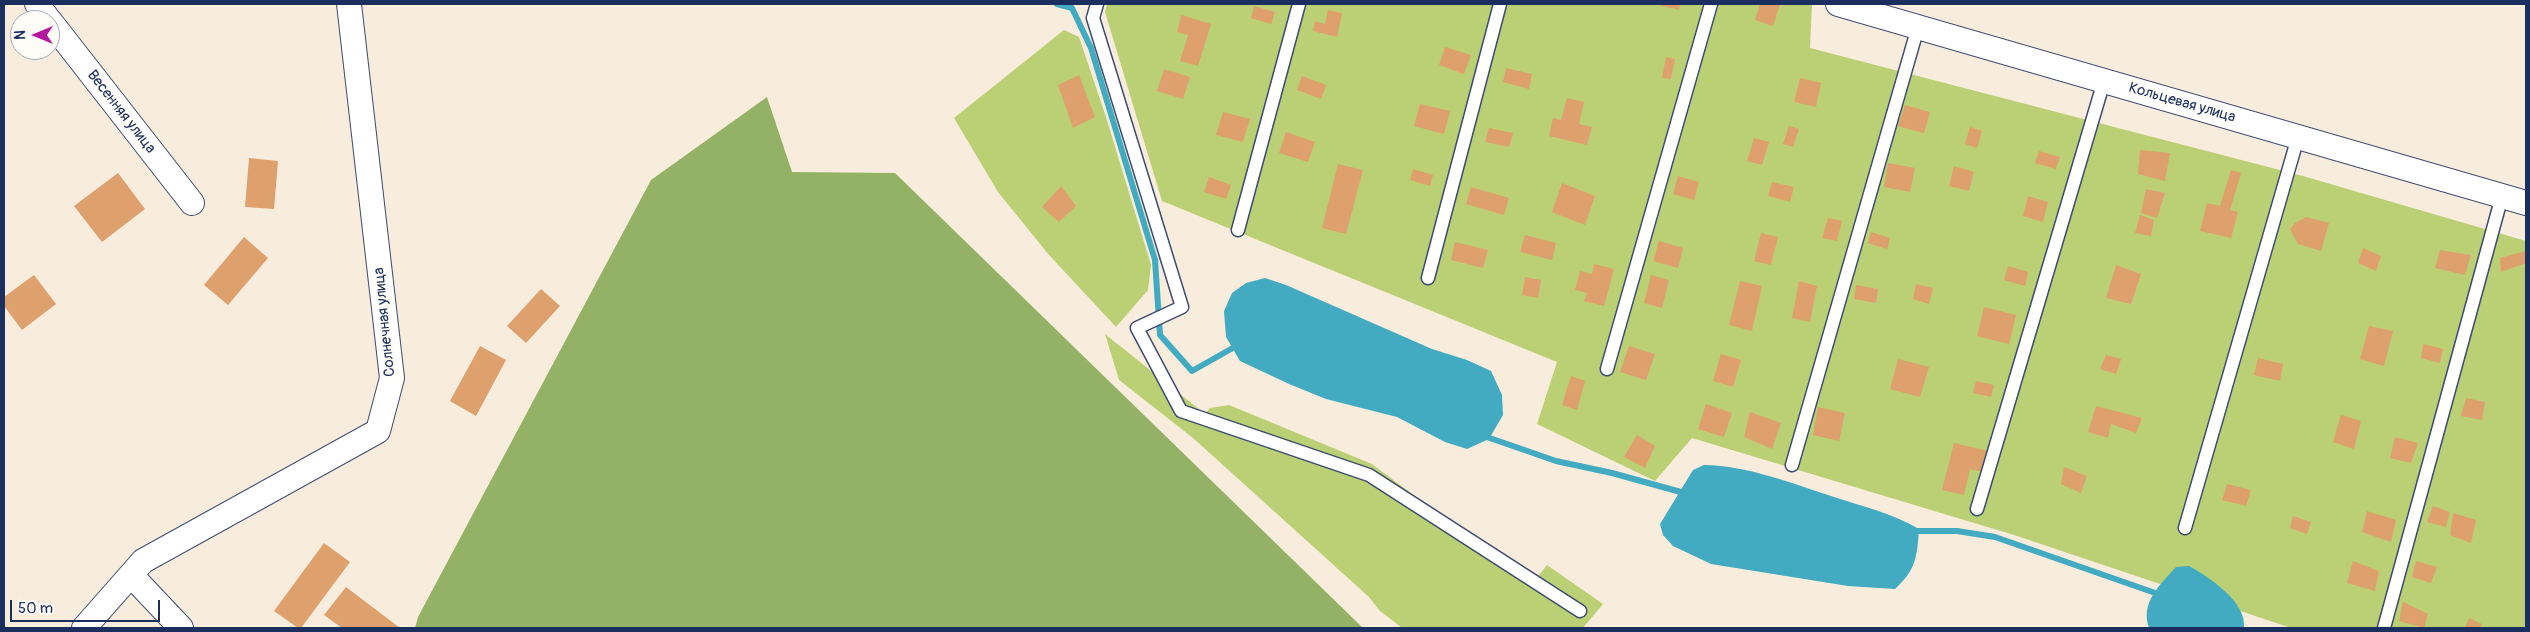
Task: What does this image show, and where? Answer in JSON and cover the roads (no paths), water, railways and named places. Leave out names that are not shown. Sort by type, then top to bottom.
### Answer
[{"type":"street","name":"Солнечная улица","points":[[84,628],[142,561],[378,431],[392,378],[349,4]]},
{"type":"street","name":"Кольцевая улица","points":[[1838,4],[2526,203]]},
{"type":"street","name":"Весенняя улица","points":[[60,33],[192,203]]},
{"type":"street","points":[[131,574],[182,628]]},
{"type":"lane","points":[[1096,4],[1093,18],[1182,307],[1137,328],[1181,411],[1369,475],[1580,611]]},
{"type":"lane","points":[[1238,230],[1299,4]]},
{"type":"lane","points":[[1428,278],[1500,4]]},
{"type":"lane","points":[[1608,370],[1711,4]]},
{"type":"lane","points":[[1792,465],[1918,27]]},
{"type":"lane","points":[[1977,508],[2104,81]]},
{"type":"lane","points":[[2186,528],[2298,137]]},
{"type":"lane","points":[[2384,628],[2502,196]]},
{"type":"water","points":[[1265,278],[1286,285],[1432,349],[1467,360],[1491,371],[1502,395],[1503,415],[1489,439],[1467,449],[1445,442],[1397,417],[1326,399],[1240,361],[1226,337],[1224,311],[1232,293],[1246,283]]},
{"type":"water","points":[[1704,465],[1737,468],[1770,476],[1909,523],[1919,529],[1916,555],[1911,569],[1895,589],[1848,586],[1711,564],[1673,546],[1663,535],[1660,524],[1693,470]]},
{"type":"water","points":[[2189,566],[2216,584],[2233,600],[2243,618],[2244,628],[2149,628],[2147,610],[2153,594],[2176,567]]},
{"type":"waterway","points":[[1057,4],[1072,8],[1091,48],[1155,260],[1160,335],[1192,371],[1238,345]]},
{"type":"waterway","points":[[1484,436],[1556,461],[1612,473],[1688,494]]},
{"type":"waterway","points":[[1911,531],[1957,531],[1995,537],[2161,595]]}]
